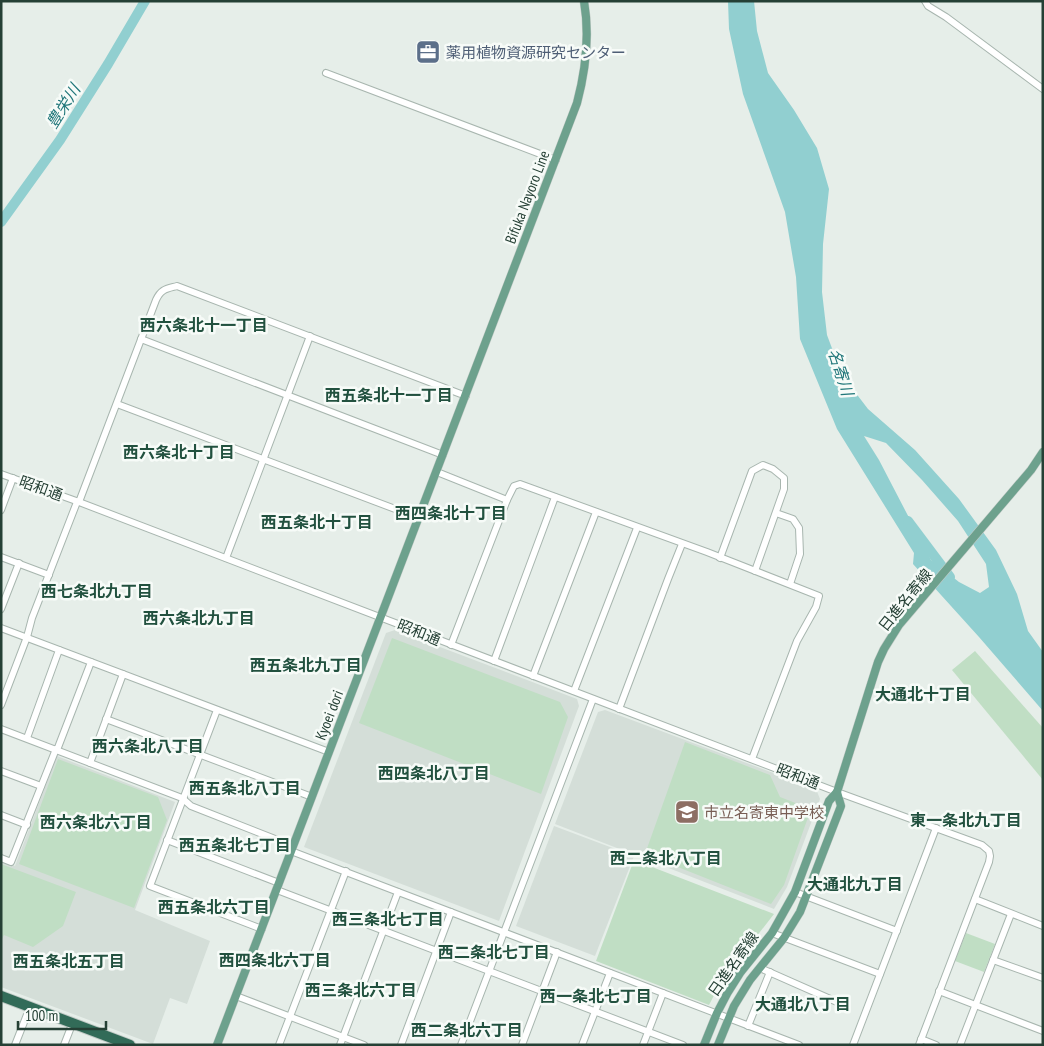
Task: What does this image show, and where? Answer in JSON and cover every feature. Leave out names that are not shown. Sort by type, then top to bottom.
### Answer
[{"type":"highway","points":[[1,996],[73,1022],[111,1041],[130,1045]]},
{"type":"main road","name":"Bifuka Nayoro Line","points":[[466,396],[577,103],[587,51],[584,1]]},
{"type":"main road","name":"Kyoei dori","points":[[218,1045],[466,396]]},
{"type":"main road","name":"日進名寄線","points":[[704,1045],[728,992],[740,973],[772,933],[795,892],[829,801],[837,792],[878,662],[884,649],[899,625],[1042,455]]},
{"type":"main road","name":"日進名寄線","points":[[718,1045],[728,1018],[750,980],[784,938],[800,912],[841,806],[837,792]]},
{"type":"street","points":[[925,1],[928,6],[946,17],[1043,89]]},
{"type":"street","points":[[326,73],[556,160]]},
{"type":"street","points":[[1,705],[27,637],[32,618],[160,292],[177,286],[466,396]]},
{"type":"street","points":[[226,558],[310,336]]},
{"type":"street","points":[[141,339],[443,455]]},
{"type":"street","points":[[117,404],[419,518]]},
{"type":"street","points":[[720,558],[752,471],[763,465],[773,469],[784,478],[784,489],[755,571]]},
{"type":"street","points":[[437,472],[507,500]]},
{"type":"street","name":"昭和通","points":[[1,474],[837,792],[982,845],[989,851],[990,856],[975,899]]},
{"type":"street","points":[[1,510],[13,478]]},
{"type":"street","points":[[451,645],[507,500],[514,486],[520,484],[790,584],[819,596],[816,607],[796,641],[752,759]]},
{"type":"street","points":[[494,661],[555,497]]},
{"type":"street","points":[[533,676],[596,512]]},
{"type":"street","points":[[776,513],[793,519],[799,528],[800,554],[790,584]]},
{"type":"street","points":[[574,691],[637,528]]},
{"type":"street","points":[[619,709],[662,592],[682,544]]},
{"type":"street","points":[[1,557],[49,574]]},
{"type":"street","points":[[1,609],[19,563]]},
{"type":"street","points":[[1,628],[329,752]]},
{"type":"street","points":[[27,738],[59,650]]},
{"type":"street","points":[[1,858],[11,862],[91,662]]},
{"type":"street","points":[[90,762],[123,674]]},
{"type":"street","points":[[461,1045],[593,698]]},
{"type":"street","points":[[217,710],[150,886],[262,929]]},
{"type":"street","points":[[106,719],[312,797]]},
{"type":"street","points":[[1,729],[182,798],[191,806],[398,892],[717,1013],[781,1042],[798,1045]]},
{"type":"street","points":[[1,771],[42,786]]},
{"type":"street","points":[[1,815],[27,825]]},
{"type":"street","points":[[853,1045],[936,828]]},
{"type":"street","points":[[167,840],[331,910],[683,1045]]},
{"type":"street","points":[[278,1045],[346,871]]},
{"type":"street","points":[[340,1045],[398,892]]},
{"type":"street","points":[[795,892],[896,931]]},
{"type":"street","points":[[936,1045],[920,1042],[975,899],[1043,926]]},
{"type":"street","points":[[401,1045],[451,912]]},
{"type":"street","points":[[960,1045],[1011,914]]},
{"type":"street","points":[[772,933],[880,974]]},
{"type":"street","points":[[522,1045],[557,952]]},
{"type":"street","points":[[993,960],[1043,978]]},
{"type":"street","points":[[760,968],[837,1002]]},
{"type":"street","points":[[748,1026],[770,972]]},
{"type":"street","points":[[582,1045],[610,973]]},
{"type":"street","points":[[939,991],[1043,1032]]},
{"type":"street","points":[[643,1045],[663,993]]},
{"type":"street","points":[[236,996],[364,1045]]},
{"type":"street","points":[[15,1045],[30,1007]]},
{"type":"street","points":[[64,1045],[73,1022]]},
{"type":"shaded area","points":[[395,630],[577,699],[579,706],[499,921],[304,847],[386,633]]},
{"type":"shaded area","name":"市立名寄東中学校","points":[[605,710],[816,789],[820,799],[787,887],[774,909],[555,824],[598,712]]},
{"type":"shaded area","points":[[57,756],[175,802],[135,910],[210,941],[187,1004],[170,998],[153,1044],[1,987],[1,861],[15,866]]},
{"type":"shaded area","points":[[554,826],[634,856],[595,956],[516,926]]},
{"type":"green space","points":[[392,638],[560,702],[568,717],[541,794],[359,723]]},
{"type":"green space","points":[[975,651],[1043,728],[1043,780],[952,670]]},
{"type":"green space","points":[[685,742],[770,775],[780,797],[811,809],[784,885],[771,904],[645,854]]},
{"type":"green space","points":[[58,759],[158,797],[167,820],[134,908],[19,864]]},
{"type":"green space","points":[[634,860],[774,914],[721,982],[709,1005],[596,961]]},
{"type":"green space","points":[[1,864],[76,892],[63,926],[33,947],[4,935],[1,941]]},
{"type":"green space","points":[[966,933],[995,944],[984,972],[955,961]]},
{"type":"water","points":[[728,1],[754,1],[757,31],[768,73],[794,110],[817,148],[829,189],[823,244],[822,292],[827,335],[842,375],[868,409],[915,450],[959,499],[996,550],[1017,594],[1028,631],[1043,652],[1043,711],[913,564],[914,553],[837,429],[800,339],[796,277],[785,212],[743,94],[729,29]],"holes":[[[864,436],[886,443],[958,521],[986,564],[989,587],[980,593],[959,582],[931,560],[879,460]]]},
{"type":"waterway","name":"豊栄川","points":[[1,222],[60,140],[145,1]]},
{"type":"waterway","name":"名寄川","points":[[908,521],[950,577]]},
{"type":"place","name":"薬用植物資源研究センター","points":[[428,52]]},
{"type":"place","name":"市立名寄東中学校","points":[[687,812]]},
{"type":"district","name":"西六条北十一丁目","points":[[204,325]]},
{"type":"district","name":"西五条北十一丁目","points":[[389,395]]},
{"type":"district","name":"西六条北十丁目","points":[[179,452]]},
{"type":"district","name":"西四条北十丁目","points":[[451,513]]},
{"type":"district","name":"西五条北十丁目","points":[[317,522]]},
{"type":"district","name":"西七条北九丁目","points":[[97,591]]},
{"type":"district","name":"西六条北九丁目","points":[[199,618]]},
{"type":"district","name":"西五条北九丁目","points":[[306,665]]},
{"type":"district","name":"大通北十丁目","points":[[923,694]]},
{"type":"district","name":"西六条北八丁目","points":[[148,746]]},
{"type":"district","name":"西四条北八丁目","points":[[434,773]]},
{"type":"district","name":"西五条北八丁目","points":[[245,788]]},
{"type":"district","name":"東一条北九丁目","points":[[966,820]]},
{"type":"district","name":"西六条北六丁目","points":[[96,822]]},
{"type":"district","name":"西五条北七丁目","points":[[235,845]]},
{"type":"district","name":"西二条北八丁目","points":[[666,858]]},
{"type":"district","name":"大通北九丁目","points":[[855,884]]},
{"type":"district","name":"西五条北六丁目","points":[[214,907]]},
{"type":"district","name":"西三条北七丁目","points":[[388,919]]},
{"type":"district","name":"西二条北七丁目","points":[[494,952]]},
{"type":"district","name":"西四条北六丁目","points":[[275,960]]},
{"type":"district","name":"西五条北五丁目","points":[[69,961]]},
{"type":"district","name":"西三条北六丁目","points":[[361,990]]},
{"type":"district","name":"西一条北七丁目","points":[[596,996]]},
{"type":"district","name":"大通北八丁目","points":[[803,1004]]},
{"type":"district","name":"西二条北六丁目","points":[[467,1030]]}]
